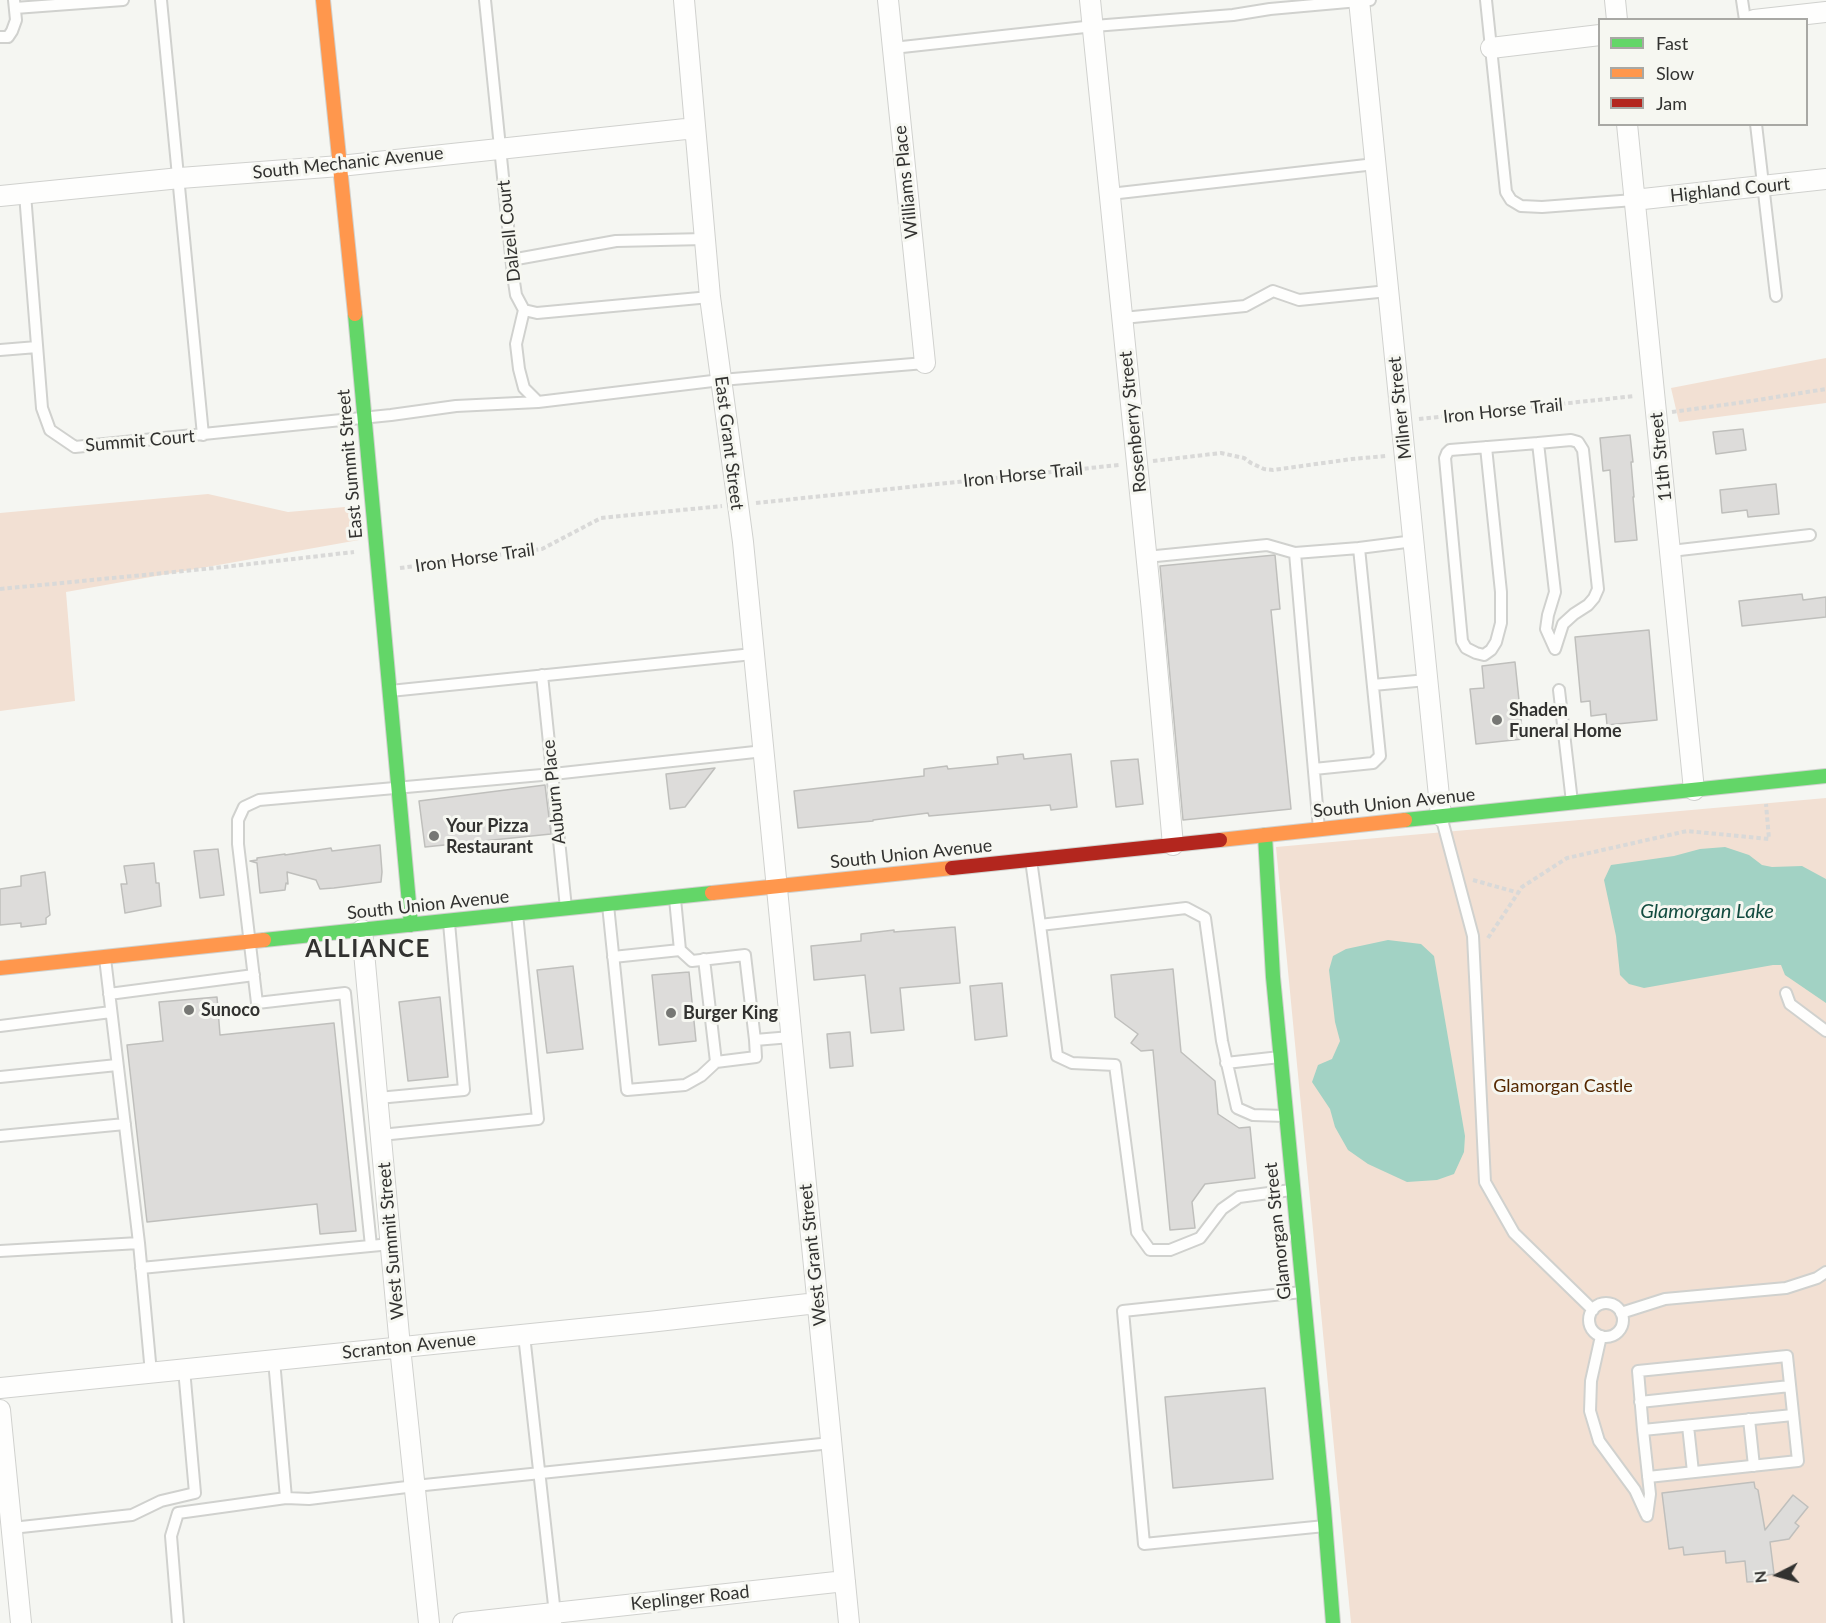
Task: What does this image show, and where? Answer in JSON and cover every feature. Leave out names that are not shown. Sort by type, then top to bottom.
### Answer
[{"type":"main road","name":"East Summit Street","points":[[323,0],[365,417],[375,549],[411,925]]},
{"type":"main road","name":"South Union Avenue","points":[[0,968],[1826,776]]},
{"type":"main road","name":"Glamorgan Street","points":[[1264,835],[1280,1057],[1333,1623]]},
{"type":"street","name":"East Grant Street","points":[[684,0],[710,297],[742,542],[777,886]]},
{"type":"street","name":"Williams Place","points":[[888,0],[925,363]]},
{"type":"street","name":"Rosenberry Street","points":[[1090,0],[1173,845]]},
{"type":"street","name":"Milner Street","points":[[1363,0],[1375,164],[1441,816]]},
{"type":"street","points":[[1615,0],[1617,18]]},
{"type":"street","points":[[1772,18],[1826,12]]},
{"type":"street","points":[[1491,48],[1598,35]]},
{"type":"street","name":"11th Street","points":[[1627,126],[1694,790]]},
{"type":"street","name":"South Mechanic Avenue","points":[[0,196],[180,178],[340,166],[695,128]]},
{"type":"street","name":"Highland Court","points":[[1634,200],[1826,179]]},
{"type":"street","name":"West Grant Street","points":[[777,886],[849,1623]]},
{"type":"street","name":"West Summit Street","points":[[362,930],[400,1347],[429,1623]]},
{"type":"street","name":"Scranton Avenue","points":[[0,1388],[817,1303]]},
{"type":"street","points":[[0,1410],[21,1623]]},
{"type":"street","name":"Keplinger Road","points":[[463,1623],[555,1618],[845,1581]]},
{"type":"lane","points":[[0,37],[8,37],[12,31],[16,20],[14,4],[123,0]]},
{"type":"lane","points":[[161,0],[180,178],[203,435]]},
{"type":"lane","name":"Dalzell Court","points":[[484,0],[511,260],[516,295],[524,310]]},
{"type":"lane","points":[[893,48],[1363,0]]},
{"type":"lane","points":[[1486,0],[1506,192],[1511,200],[1521,206],[1542,207],[1634,200]]},
{"type":"lane","points":[[1742,0],[1745,18]]},
{"type":"lane","points":[[1756,126],[1776,296]]},
{"type":"lane","points":[[1110,194],[1375,164]]},
{"type":"lane","name":"Summit Court","points":[[25,194],[42,408],[50,430],[75,447],[392,415],[456,406],[538,402],[721,380],[925,363]]},
{"type":"lane","points":[[511,260],[616,241],[705,239]]},
{"type":"lane","points":[[1123,318],[1245,306],[1273,291],[1299,300],[1388,291]]},
{"type":"lane","points":[[538,402],[524,388],[519,369],[516,344],[524,310],[537,313],[710,297]]},
{"type":"lane","points":[[0,350],[37,347]]},
{"type":"lane","points":[[1486,447],[1501,592],[1501,623],[1496,642],[1491,650],[1484,654],[1476,654],[1466,648],[1462,641],[1446,453],[1450,450],[1486,447],[1538,443],[1571,440],[1578,442],[1583,450],[1598,589],[1588,605],[1563,624],[1555,649]]},
{"type":"lane","points":[[1538,443],[1555,592],[1546,629],[1555,649],[1556,662]]},
{"type":"lane","points":[[1671,551],[1810,535]]},
{"type":"lane","points":[[1146,557],[1267,544],[1295,553],[1414,542]]},
{"type":"lane","points":[[1314,769],[1373,763],[1380,756],[1359,548]]},
{"type":"lane","points":[[1295,553],[1319,829]]},
{"type":"lane","points":[[389,691],[753,654]]},
{"type":"lane","name":"Auburn Place","points":[[543,675],[566,908]]},
{"type":"lane","points":[[1373,685],[1427,680]]},
{"type":"lane","points":[[1559,690],[1572,803]]},
{"type":"lane","points":[[371,1246],[345,993],[257,1003],[238,844],[238,820],[244,807],[259,800],[552,774],[764,751]]},
{"type":"lane","points":[[1441,816],[1473,936],[1485,1182],[1514,1233],[1593,1310]]},
{"type":"lane","points":[[1031,860],[1057,1056],[1072,1063],[1115,1065],[1137,1232],[1150,1250],[1170,1250],[1200,1238],[1222,1209],[1239,1197],[1292,1190]]},
{"type":"lane","points":[[607,903],[627,1090],[685,1085],[701,1076],[716,1062],[756,1057],[745,955],[692,961],[680,950],[675,897]]},
{"type":"lane","points":[[1040,925],[1186,908],[1205,918],[1226,1063],[1237,1108],[1253,1115],[1286,1116]]},
{"type":"lane","points":[[381,1135],[538,1119],[517,913]]},
{"type":"lane","points":[[378,1098],[464,1090],[448,921]]},
{"type":"lane","points":[[613,957],[680,950]]},
{"type":"lane","points":[[105,957],[152,1373]]},
{"type":"lane","points":[[704,959],[716,1062]]},
{"type":"lane","points":[[109,994],[254,975]]},
{"type":"lane","points":[[1786,993],[1790,1004],[1826,1031]]},
{"type":"lane","points":[[0,1026],[111,1012]]},
{"type":"lane","points":[[347,1016],[370,1014]]},
{"type":"lane","points":[[755,1040],[791,1037]]},
{"type":"lane","points":[[1226,1063],[1280,1057]]},
{"type":"lane","points":[[0,1077],[117,1065]]},
{"type":"lane","points":[[0,1136],[125,1124]]},
{"type":"lane","points":[[0,1251],[139,1243]]},
{"type":"lane","points":[[141,1268],[391,1244]]},
{"type":"lane","points":[[1621,1313],[1665,1299],[1786,1288],[1817,1278],[1826,1272]]},
{"type":"lane","points":[[1302,1292],[1123,1311],[1144,1544],[1325,1526]]},
{"type":"lane","points":[[1608,1304],[1618,1309],[1623,1319],[1620,1329],[1612,1336],[1601,1336],[1590,1325],[1590,1315],[1593,1310],[1598,1306],[1608,1304]]},
{"type":"lane","points":[[524,1335],[555,1618]]},
{"type":"lane","points":[[1601,1336],[1591,1381],[1590,1411],[1599,1441],[1635,1490],[1647,1516],[1650,1494],[1642,1430],[1638,1371],[1787,1356],[1798,1461],[1648,1477]]},
{"type":"lane","points":[[274,1360],[286,1498]]},
{"type":"lane","points":[[12,1528],[132,1515],[161,1501],[195,1493],[184,1369]]},
{"type":"lane","points":[[1640,1402],[1790,1386]]},
{"type":"lane","points":[[1642,1430],[1793,1415]]},
{"type":"lane","points":[[1749,1419],[1754,1466]]},
{"type":"lane","points":[[1688,1426],[1693,1472]]},
{"type":"lane","points":[[178,1623],[171,1536],[178,1513],[286,1498],[309,1499],[831,1443]]},
{"type":"path","name":"Iron Horse Trail","points":[[378,571],[542,549],[601,518],[1221,453],[1244,458],[1264,469],[1273,470],[1388,456],[1419,419],[1496,412],[1745,402],[1826,389]]},
{"type":"path","points":[[0,589],[226,567],[375,549]]},
{"type":"path","points":[[1474,958],[1522,887],[1567,858],[1687,831],[1769,839],[1765,783]]},
{"type":"path","points":[[1456,876],[1519,893]]},
{"type":"green space","points":[[1826,358],[1826,403],[1679,422],[1671,388]]},
{"type":"green space","points":[[208,494],[288,512],[356,506],[359,540],[66,592],[75,701],[0,711],[0,513]]},
{"type":"green space","name":"Glamorgan Castle","points":[[1826,798],[1826,1623],[1351,1623],[1276,847]]},
{"type":"water","name":"Glamorgan Lake","points":[[1725,847],[1749,855],[1762,865],[1802,866],[1826,879],[1826,1003],[1785,975],[1781,965],[1644,988],[1629,984],[1620,975],[1616,936],[1604,880],[1611,865],[1674,856],[1700,849]]},
{"type":"water","points":[[1388,940],[1421,944],[1434,956],[1465,1136],[1464,1152],[1454,1174],[1437,1180],[1407,1182],[1368,1164],[1348,1150],[1335,1127],[1330,1109],[1312,1082],[1318,1065],[1332,1059],[1340,1041],[1335,1022],[1329,970],[1333,956],[1346,949]]},
{"type":"building","points":[[1743,429],[1746,450],[1716,454],[1713,432]]},
{"type":"building","points":[[1630,435],[1637,540],[1615,542],[1610,470],[1603,471],[1600,438]]},
{"type":"building","points":[[1776,484],[1779,514],[1748,517],[1747,510],[1722,513],[1720,490]]},
{"type":"building","points":[[1275,555],[1280,609],[1271,610],[1291,809],[1183,820],[1160,566]]},
{"type":"building","points":[[1802,594],[1803,600],[1826,597],[1826,617],[1742,626],[1739,601]]},
{"type":"building","points":[[1649,630],[1657,720],[1607,725],[1606,714],[1591,716],[1590,701],[1581,702],[1575,637]]},
{"type":"building","name":"Shaden Funeral Home","points":[[1515,662],[1523,739],[1476,744],[1470,689],[1484,688],[1482,666]]},
{"type":"building","points":[[1023,754],[1024,759],[1071,754],[1077,807],[1051,810],[1050,805],[929,816],[928,813],[798,828],[794,791],[924,776],[924,769],[998,764],[997,757]]},
{"type":"building","points":[[1138,759],[1143,804],[1116,807],[1111,761]]},
{"type":"building","points":[[715,768],[685,807],[670,809],[666,774]]},
{"type":"building","points":[[545,785],[551,834],[425,847],[419,801]]},
{"type":"building","points":[[380,845],[381,882],[334,888],[320,889],[316,880],[287,872],[288,884],[286,883],[285,890],[260,893],[257,863],[250,861],[257,860],[257,858],[331,848],[332,851]]},
{"type":"building","points":[[218,849],[224,895],[200,898],[194,851]]},
{"type":"building","points":[[154,863],[161,906],[125,913],[121,884],[127,884],[124,866]]},
{"type":"building","points":[[45,872],[50,915],[46,918],[46,924],[21,927],[21,923],[0,925],[0,889],[21,886],[21,876]]},
{"type":"building","points":[[955,927],[960,983],[900,988],[904,1030],[871,1033],[865,975],[814,980],[811,946],[861,941],[861,934]]},
{"type":"building","points":[[573,966],[583,1049],[547,1053],[537,970]]},
{"type":"building","points":[[1173,969],[1181,1052],[1215,1081],[1218,1114],[1239,1128],[1250,1127],[1255,1178],[1205,1184],[1192,1202],[1195,1228],[1170,1230],[1153,1050],[1141,1051],[1131,1043],[1138,1034],[1115,1017],[1111,975]]},
{"type":"building","points":[[689,972],[696,1041],[659,1045],[652,975]]},
{"type":"building","points":[[1002,983],[1007,1036],[975,1040],[970,986]]},
{"type":"building","points":[[217,997],[220,1035],[334,1023],[356,1231],[320,1234],[317,1204],[147,1222],[127,1045],[163,1041],[159,1002]]},
{"type":"building","points":[[440,997],[448,1077],[408,1081],[399,1002]]},
{"type":"building","points":[[850,1032],[853,1066],[830,1068],[827,1034]]},
{"type":"building","points":[[1265,1388],[1273,1479],[1173,1488],[1165,1397]]},
{"type":"building","points":[[1754,1482],[1758,1490],[1765,1530],[1793,1495],[1808,1507],[1795,1523],[1799,1526],[1789,1539],[1770,1542],[1774,1574],[1763,1576],[1763,1581],[1747,1582],[1745,1561],[1726,1563],[1725,1551],[1684,1555],[1683,1547],[1669,1549],[1662,1493]]},
{"type":"traffic: fast","points":[[355,314],[411,925]]},
{"type":"traffic: fast","points":[[1405,820],[1826,776]]},
{"type":"traffic: fast","points":[[1265,835],[1273,977],[1333,1623]]},
{"type":"traffic: fast","points":[[264,940],[712,893]]},
{"type":"traffic: slow","points":[[323,0],[355,314]]},
{"type":"traffic: slow","points":[[1220,840],[1405,820]]},
{"type":"traffic: slow","points":[[712,893],[952,868]]},
{"type":"traffic: slow","points":[[0,968],[264,940]]},
{"type":"traffic: jam","points":[[952,868],[1220,840]]},
{"type":"place","name":"Shaden Funeral Home","points":[[1497,720]]},
{"type":"place","name":"Your Pizza Restaurant","points":[[434,836]]},
{"type":"place","name":"Sunoco","points":[[189,1010]]},
{"type":"place","name":"Burger King","points":[[671,1013]]},
{"type":"district","name":"ALLIANCE","points":[[368,949]]}]
